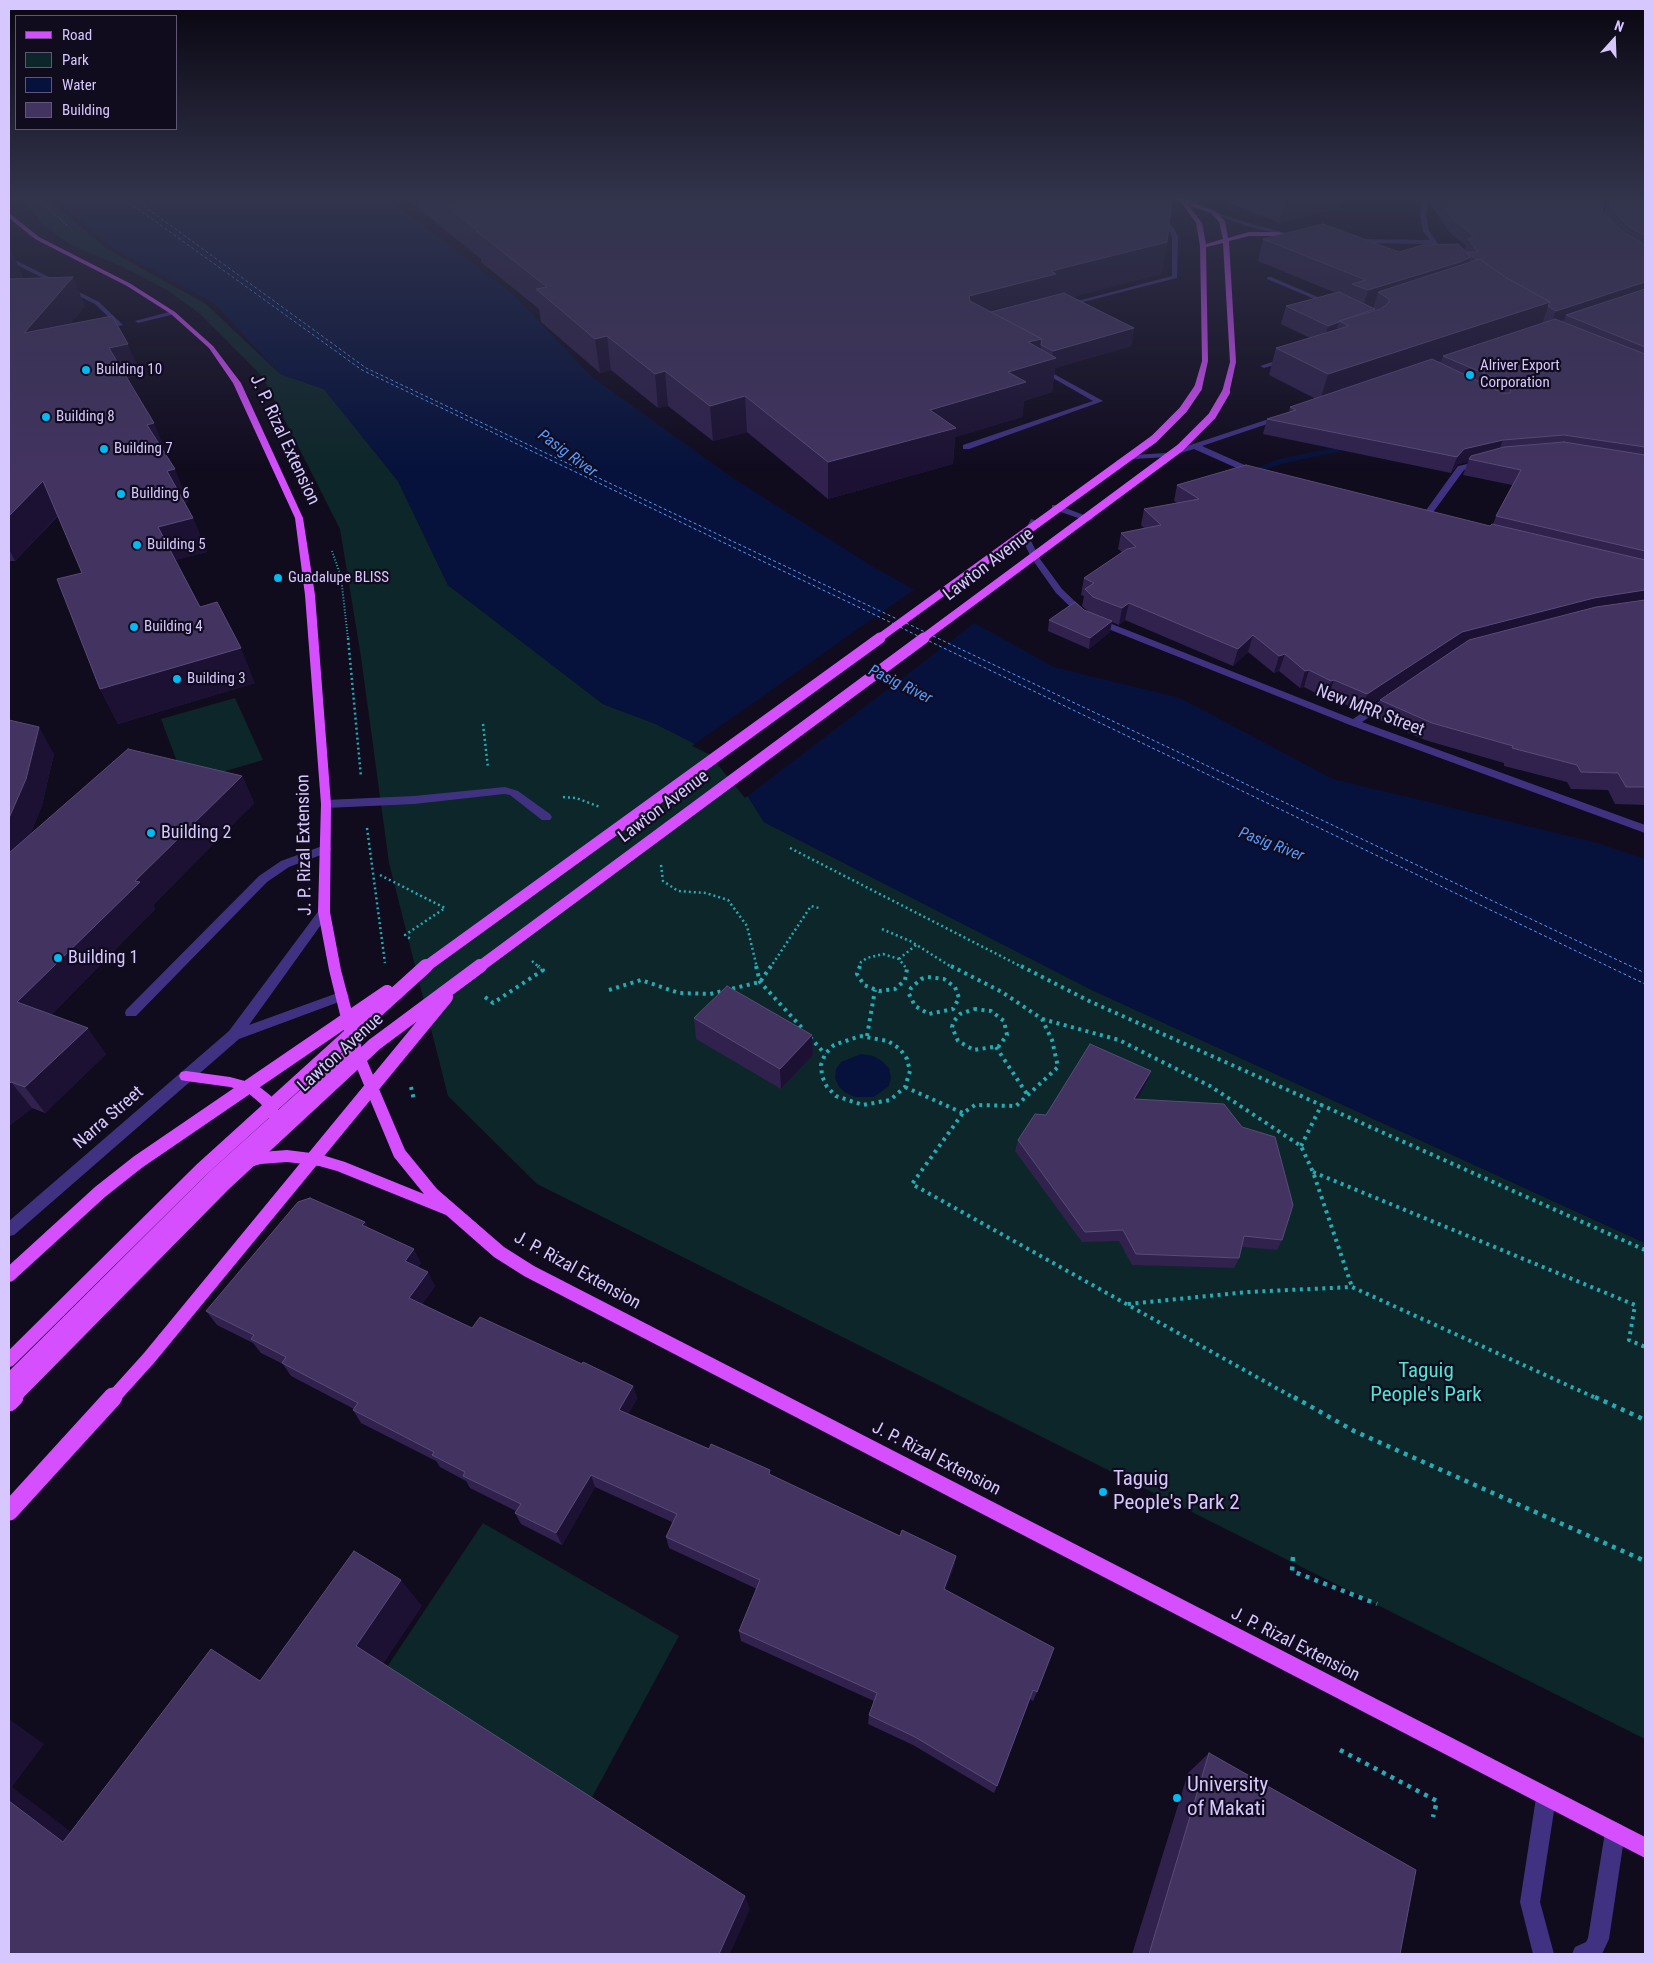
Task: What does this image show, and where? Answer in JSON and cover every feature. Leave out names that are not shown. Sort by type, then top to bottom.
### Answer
[{"type":"main road","name":"J. P. Rizal Extension","points":[[133,288],[173,313],[211,347],[236,383],[299,518],[310,595],[326,804],[324,912],[335,970],[355,1049],[399,1153],[418,1178],[451,1212],[499,1252],[529,1271],[1645,1848]]},
{"type":"main road","name":"Lawton Avenue","points":[[9,1360],[201,1170],[427,965],[1154,439],[1183,410],[1198,388],[1205,361],[1204,288]]},
{"type":"main road","name":"Lawton Avenue","points":[[9,1402],[224,1184],[376,1044],[1180,448],[1212,416],[1226,392],[1233,362],[1229,288]]},
{"type":"main road","points":[[9,1275],[100,1192],[138,1162],[427,965]]},
{"type":"main road","points":[[9,1510],[149,1358],[455,986]]},
{"type":"main road","name":"Lawton Avenue","points":[[9,1382],[213,1177],[355,1049]]},
{"type":"main road","points":[[186,1076],[230,1082],[251,1088],[260,1094],[271,1107],[276,1120]]},
{"type":"main road","points":[[213,1177],[261,1158],[302,1157],[340,1166],[451,1212]]},
{"type":"street","points":[[66,288],[96,303],[120,326]]},
{"type":"street","points":[[1054,309],[1135,288]]},
{"type":"street","points":[[1292,288],[1342,309]]},
{"type":"street","points":[[138,321],[173,313]]},
{"type":"street","points":[[1264,366],[1299,355]]},
{"type":"street","points":[[966,447],[1099,401],[1031,364]]},
{"type":"street","points":[[1167,455],[1154,470],[1036,559],[1027,541],[1028,528],[1055,506],[1122,460],[1167,455],[1289,416]]},
{"type":"street","points":[[1197,446],[1242,469],[1264,476]]},
{"type":"street","points":[[1423,520],[1461,468],[1488,461]]},
{"type":"street","points":[[1055,506],[1090,519]]},
{"type":"street","name":"New MRR Street","points":[[1036,559],[1058,590],[1086,617],[1354,723],[1645,829]]},
{"type":"street","points":[[1354,723],[1402,691]]},
{"type":"street","points":[[326,804],[414,800],[505,790],[514,793],[546,817]]},
{"type":"street","points":[[131,1013],[263,879],[285,864],[325,849]]},
{"type":"street","name":"Narra Street","points":[[9,1230],[234,1034],[324,912]]},
{"type":"street","name":"Narra Street","points":[[234,1034],[343,996]]},
{"type":"street","points":[[1544,1954],[1530,1902],[1546,1798]]},
{"type":"street","points":[[1582,1954],[1593,1950],[1598,1940],[1615,1832]]},
{"type":"path","points":[[790,848],[1089,1001],[1323,1104],[1645,1250]]},
{"type":"path","points":[[380,875],[446,908],[405,935]]},
{"type":"path","points":[[609,990],[641,980],[679,993],[710,994],[760,982],[811,906],[819,908]]},
{"type":"path","points":[[882,930],[916,945],[957,970],[1002,992],[1042,1019],[1120,1040],[1210,1086],[1301,1146],[1312,1172],[1352,1287]]},
{"type":"path","points":[[899,959],[916,945]]},
{"type":"path","points":[[883,954],[899,959],[907,970],[905,980],[900,986],[887,991],[875,990],[864,985],[857,974],[861,962],[875,955],[883,954]]},
{"type":"path","points":[[481,994],[493,1003],[543,970],[532,961]]},
{"type":"path","points":[[928,977],[950,982],[958,992],[959,998],[953,1009],[938,1014],[921,1011],[911,1000],[910,988],[920,979],[928,977]]},
{"type":"path","points":[[760,982],[826,1054]]},
{"type":"path","points":[[900,986],[910,988]]},
{"type":"path","points":[[867,1036],[875,990]]},
{"type":"path","points":[[953,1009],[960,1014]]},
{"type":"path","points":[[974,1009],[982,1009],[998,1016],[1007,1028],[1007,1035],[1004,1041],[996,1047],[983,1051],[974,1050],[958,1041],[952,1028],[954,1021],[960,1014],[974,1009]]},
{"type":"path","points":[[1042,1019],[1052,1040],[1058,1067],[1016,1106],[975,1105],[963,1113],[912,1184],[1354,1431],[1645,1561]]},
{"type":"path","points":[[867,1036],[888,1041],[900,1049],[907,1059],[910,1071],[905,1087],[890,1100],[877,1104],[863,1105],[848,1102],[836,1096],[827,1087],[822,1076],[821,1065],[826,1054],[834,1045],[846,1039],[867,1036]]},
{"type":"path","points":[[996,1047],[1027,1094]]},
{"type":"path","points":[[905,1087],[963,1113]]},
{"type":"path","points":[[1301,1146],[1323,1104]]},
{"type":"path","points":[[1312,1172],[1635,1305],[1629,1340],[1645,1347]]},
{"type":"path","points":[[1128,1304],[1248,1292],[1352,1287],[1645,1420]]},
{"type":"path","points":[[1293,1557],[1292,1571],[1377,1604]]},
{"type":"path","points":[[1340,1750],[1437,1801],[1433,1816]]},
{"type":"green space","name":"Taguig People's Park","points":[[162,288],[176,288],[206,304],[280,374],[324,389],[398,481],[448,585],[603,704],[656,724],[711,752],[742,787],[764,822],[1092,990],[1645,1243],[1645,1739],[537,1184],[448,1096],[389,863],[361,657],[340,529],[263,377],[199,313]]},
{"type":"green space","points":[[235,698],[263,760],[185,783],[161,719]]},
{"type":"green space","points":[[483,1523],[679,1636],[590,1801],[385,1670]]},
{"type":"water","name":"Pasig River","points":[[185,288],[505,288],[513,294],[592,377],[733,478],[875,568],[1054,667],[1180,698],[1333,779],[1594,842],[1645,859],[1645,1243],[1092,990],[764,822],[742,787],[711,752],[656,724],[603,704],[448,585],[398,481],[324,389],[280,374],[215,304]]},
{"type":"water","points":[[861,1054],[873,1056],[889,1068],[891,1077],[889,1086],[874,1097],[855,1097],[846,1093],[839,1087],[835,1078],[836,1069],[841,1062]]},
{"type":"pier","points":[[916,588],[977,621],[745,798],[709,754],[692,746]]},
{"type":"building","points":[[9,288],[64,288],[24,333],[112,316],[128,344],[109,348],[154,423],[147,425],[175,469],[167,471],[193,518],[158,527],[200,607],[217,602],[241,648],[100,689],[57,579],[82,573],[43,481],[9,516]]},
{"type":"building","points":[[1002,288],[969,296],[970,301],[1042,339],[1028,342],[1056,358],[1008,372],[1026,382],[930,410],[956,428],[828,462],[745,396],[710,406],[665,371],[655,374],[607,336],[595,339],[536,289]]},
{"type":"building","points":[[1362,288],[1376,288],[1368,290]]},
{"type":"building","points":[[1392,288],[1524,288],[1550,302],[1328,374],[1276,348],[1349,326],[1339,321],[1381,309],[1389,302],[1389,299],[1378,292]]},
{"type":"building","points":[[1524,288],[1628,288],[1556,311],[1548,306],[1550,302]]},
{"type":"building","points":[[1645,289],[1645,347],[1566,315]]},
{"type":"building","points":[[1339,292],[1375,309],[1328,326],[1286,306]]},
{"type":"building","points":[[1064,293],[1134,328],[1053,351],[1041,345],[1042,339],[991,312]]},
{"type":"building","points":[[1555,319],[1645,354],[1645,447],[1564,435],[1503,440],[1464,449],[1457,457],[1267,419],[1296,410],[1290,407],[1432,359],[1503,393],[1510,393],[1511,385],[1443,356]]},
{"type":"building","points":[[1564,442],[1645,455],[1645,551],[1496,516],[1521,470],[1469,459],[1471,456],[1504,447]]},
{"type":"building","points":[[1246,465],[1490,526],[1492,524],[1645,560],[1645,590],[1594,598],[1462,632],[1367,694],[1334,680],[1331,681],[1309,670],[1305,671],[1285,654],[1279,656],[1253,635],[1238,649],[1129,603],[1122,608],[1093,597],[1085,589],[1094,583],[1084,578],[1127,549],[1136,547],[1121,533],[1161,525],[1144,509],[1199,499],[1177,485]]},
{"type":"building","points":[[1645,600],[1645,787],[1626,787],[1618,773],[1581,772],[1577,765],[1512,748],[1513,746],[1432,723],[1380,700],[1469,640],[1596,607]]},
{"type":"building","points":[[1075,602],[1084,610],[1112,621],[1090,638],[1049,620]]},
{"type":"building","points":[[9,720],[39,727],[26,779],[9,818]]},
{"type":"building","points":[[128,749],[242,776],[135,881],[140,882],[17,1002],[88,1028],[25,1087],[11,1082],[9,1084],[9,853]]},
{"type":"building","points":[[727,986],[812,1035],[780,1069],[694,1018]]},
{"type":"building","points":[[1090,1044],[1151,1071],[1134,1099],[1224,1104],[1242,1127],[1275,1137],[1293,1205],[1282,1240],[1244,1236],[1239,1258],[1136,1254],[1123,1230],[1085,1232],[1018,1140],[1035,1114],[1046,1115]]},
{"type":"building","points":[[310,1198],[365,1222],[362,1225],[414,1249],[405,1261],[428,1272],[409,1298],[472,1328],[480,1317],[582,1364],[583,1362],[633,1386],[619,1410],[709,1449],[711,1444],[770,1470],[769,1474],[900,1536],[902,1530],[956,1556],[944,1589],[1054,1648],[1037,1692],[1033,1690],[997,1786],[915,1737],[869,1715],[877,1693],[739,1631],[760,1580],[666,1537],[677,1514],[591,1475],[556,1533],[515,1513],[521,1504],[463,1476],[465,1472],[432,1455],[434,1452],[353,1410],[358,1403],[282,1363],[286,1357],[251,1339],[254,1335],[206,1311],[298,1202]]},
{"type":"building","points":[[354,1551],[401,1580],[356,1646],[745,1896],[719,1954],[9,1954],[9,1801],[63,1842],[211,1649],[260,1681]]},
{"type":"building","points":[[1209,1753],[1416,1870],[1400,1954],[1149,1954]]},
{"type":"waterway","points":[[1245,474],[1282,461],[1353,446]]},
{"type":"ferry route","points":[[247,288],[362,370],[894,624]]},
{"type":"ferry route","points":[[256,288],[366,368],[897,619]]},
{"type":"ferry route","points":[[906,623],[925,632]]},
{"type":"ferry route","points":[[900,627],[918,636]]},
{"type":"ferry route","points":[[933,636],[1645,973]]},
{"type":"ferry route","points":[[929,641],[1645,984]]},
{"type":"place","name":"Building 10","points":[[86,370]]},
{"type":"place","name":"Alriver Export Corporation","points":[[1470,375]]},
{"type":"place","name":"Building 8","points":[[46,417]]},
{"type":"place","name":"Building 7","points":[[104,449]]},
{"type":"place","name":"Building 6","points":[[121,494]]},
{"type":"place","name":"Building 5","points":[[137,545]]},
{"type":"place","name":"Guadalupe BLISS","points":[[278,578]]},
{"type":"place","name":"Building 4","points":[[134,627]]},
{"type":"place","name":"Building 3","points":[[177,679]]},
{"type":"place","name":"Building 2","points":[[151,833]]},
{"type":"place","name":"Building 1","points":[[58,958]]},
{"type":"place","name":"Taguig People's Park 2","points":[[1103,1492]]},
{"type":"place","name":"University of Makati","points":[[1177,1798]]}]
